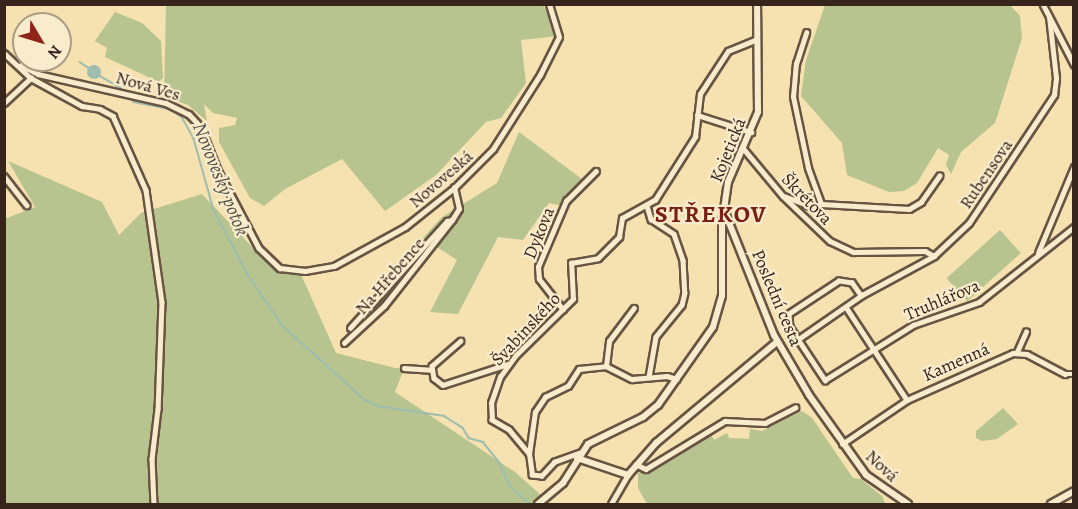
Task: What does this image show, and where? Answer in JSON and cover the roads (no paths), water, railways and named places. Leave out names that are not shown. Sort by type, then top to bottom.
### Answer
[{"type":"street","name":"Novoveská","points":[[259,248],[280,268],[305,271],[334,266],[405,227],[454,188],[493,149],[555,48],[558,29],[549,4]]},
{"type":"street","name":"Kojetická","points":[[538,504],[563,483],[588,444],[643,417],[678,380],[706,341],[720,309],[724,210],[728,182],[758,112],[757,4]]},
{"type":"street","points":[[1043,4],[1074,64]]},
{"type":"street","name":"Rubensova","points":[[797,340],[861,296],[934,256],[969,223],[1052,100],[1057,86],[1049,17]]},
{"type":"street","points":[[806,33],[796,64],[793,97],[808,168],[821,204]]},
{"type":"street","name":"Švabinského","points":[[579,455],[555,462],[539,477],[529,471],[528,454],[509,430],[497,424],[490,415],[494,392],[508,364],[563,310],[575,292],[571,263],[598,258],[619,237],[622,218],[646,206],[659,195],[695,137],[700,94],[728,51],[757,39]]},
{"type":"street","name":"Nová Ves","points":[[27,72],[32,78],[113,117],[146,190],[162,302],[158,409],[152,459],[154,504]]},
{"type":"street","name":"Nová Ves","points":[[34,72],[166,103],[189,114],[201,128],[219,170],[259,248]]},
{"type":"street","points":[[4,103],[32,78]]},
{"type":"street","points":[[697,115],[751,132]]},
{"type":"street","name":"Škrétova","points":[[742,148],[817,232],[846,249],[868,254],[925,251],[934,256]]},
{"type":"street","points":[[1038,254],[1074,167]]},
{"type":"street","name":"Dykova","points":[[563,310],[539,279],[538,267],[566,201],[596,171]]},
{"type":"street","points":[[4,176],[27,205]]},
{"type":"street","points":[[783,196],[812,207],[821,204],[909,209],[921,202],[939,176]]},
{"type":"street","points":[[452,220],[459,201],[454,188]]},
{"type":"street","points":[[646,206],[651,219],[674,234],[683,260],[685,293],[682,305],[656,338],[649,377]]},
{"type":"street","name":"Poslední cesta","points":[[724,210],[777,342],[809,395]]},
{"type":"street","name":"Na Hřebence","points":[[351,328],[447,220],[452,220]]},
{"type":"street","name":"Na Hřebence","points":[[344,343],[384,306],[452,220]]},
{"type":"street","name":"Truhlářova","points":[[797,340],[825,381],[913,325],[979,302],[1074,227]]},
{"type":"street","points":[[797,340],[788,322],[789,314],[839,281],[852,283],[861,296]]},
{"type":"street","points":[[846,307],[907,400]]},
{"type":"street","points":[[606,366],[609,341],[634,308]]},
{"type":"street","name":"Kamenná","points":[[1017,352],[1026,332]]},
{"type":"street","points":[[430,370],[438,358],[461,341]]},
{"type":"street","points":[[610,504],[636,464],[656,443],[777,342]]},
{"type":"street","name":"Kamenná","points":[[907,400],[992,360],[1017,352],[1040,359],[1065,374],[1074,374]]},
{"type":"street","points":[[404,368],[430,370],[443,385],[508,364]]},
{"type":"street","points":[[528,454],[539,404],[568,386],[579,369],[606,366],[632,379],[649,377],[678,380]]},
{"type":"street","name":"Nová","points":[[809,395],[842,444],[876,484],[908,504]]},
{"type":"street","name":"Nová","points":[[842,444],[907,400]]},
{"type":"street","points":[[636,464],[646,469],[725,421],[765,423],[795,408]]},
{"type":"street","points":[[579,455],[589,462],[628,475]]},
{"type":"street","points":[[1051,504],[1074,491]]},
{"type":"waterway","name":"Novoveský potok","points":[[80,62],[89,68]]},
{"type":"waterway","name":"Novoveský potok","points":[[100,76],[129,93]]},
{"type":"waterway","name":"Novoveský potok","points":[[131,98],[134,102],[170,109],[182,117],[194,139],[214,210],[248,275],[283,326],[365,400],[378,406],[444,416],[463,428],[469,438],[483,442],[499,462],[510,486],[530,504]]},
{"type":"district","name":"STŘEKOV","points":[[711,215]]}]
